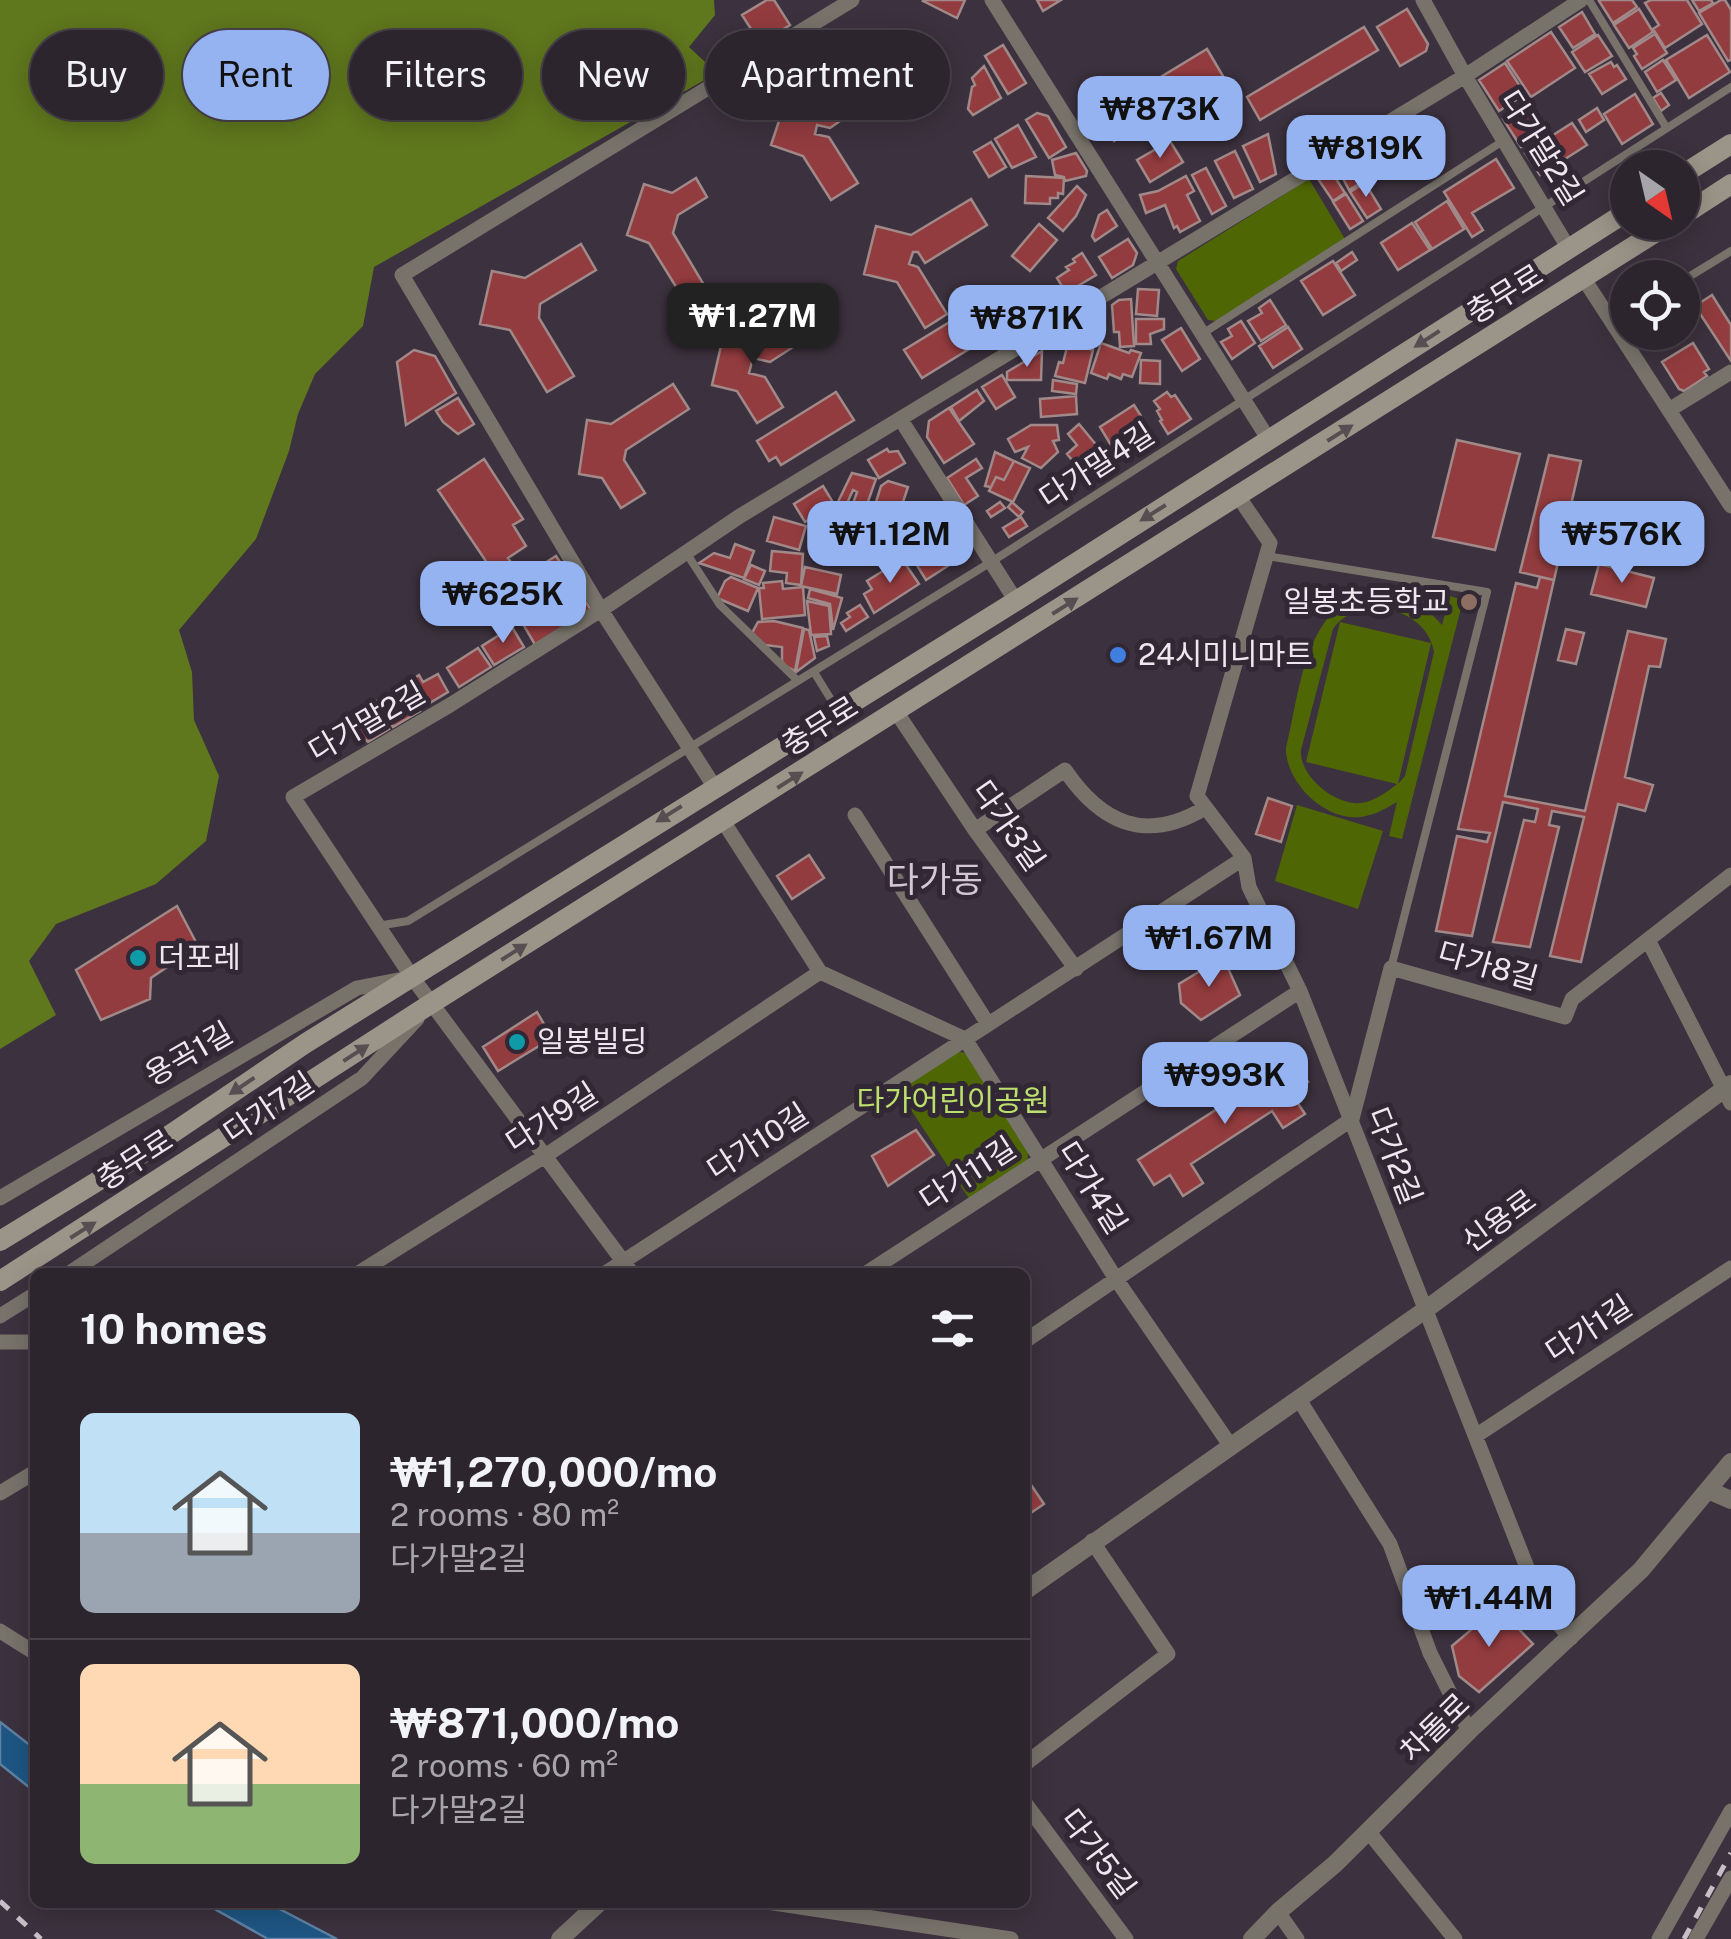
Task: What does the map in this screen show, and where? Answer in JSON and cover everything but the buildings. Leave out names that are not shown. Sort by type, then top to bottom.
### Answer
[{"type":"main road","points":[[1700,164],[1731,144]]},
{"type":"main road","points":[[1700,204],[1731,184]]},
{"type":"main road","name":"충무로","points":[[0,1241],[1610,223]]},
{"type":"main road","name":"충무로","points":[[0,1281],[1644,240]]},
{"type":"street","points":[[714,786],[600,610],[402,275],[852,0]]},
{"type":"street","points":[[992,0],[1269,440]]},
{"type":"street","name":"다가말2길","points":[[1423,0],[1569,249]]},
{"type":"street","name":"다가말2길","points":[[412,977],[293,798],[450,705],[740,516],[1465,76],[1581,0]]},
{"type":"street","points":[[1584,279],[1610,309]]},
{"type":"street","points":[[1636,350],[1669,410],[1731,506]]},
{"type":"street","points":[[1669,410],[1731,372]]},
{"type":"street","points":[[901,420],[1016,600]]},
{"type":"street","points":[[976,830],[1065,770],[1084,798],[1106,816],[1129,823],[1151,826],[1189,817],[1205,808],[1197,796],[1270,543],[1238,496]]},
{"type":"street","name":"다가3길","points":[[897,713],[1076,969]]},
{"type":"street","name":"다가2길","points":[[1205,808],[1244,858],[1248,887],[1300,991],[1543,1608],[1571,1638]]},
{"type":"street","points":[[855,815],[988,1024]]},
{"type":"street","points":[[723,822],[820,972],[965,1039]]},
{"type":"street","name":"다가10길","points":[[627,1267],[965,1039],[1244,858]]},
{"type":"street","name":"다가8길","points":[[1352,1119],[1391,968],[1565,1017],[1572,998],[1731,874]]},
{"type":"street","points":[[1648,940],[1729,1092]]},
{"type":"street","name":"다가9길","points":[[366,1268],[545,1156],[820,972]]},
{"type":"street","points":[[412,977],[627,1267]]},
{"type":"street","name":"용곡1길","points":[[0,1198],[357,988],[412,977]]},
{"type":"street","name":"다가11길","points":[[874,1268],[1300,991]]},
{"type":"street","name":"다가7길","points":[[83,1268],[362,1078],[432,1004]]},
{"type":"street","name":"다가4길","points":[[965,1039],[1116,1279],[1230,1445]]},
{"type":"street","name":"신용로","points":[[1030,1587],[1729,1092]]},
{"type":"street","points":[[1030,1338],[1352,1119]]},
{"type":"street","name":"다가1길","points":[[1478,1435],[1731,1268]]},
{"type":"street","points":[[0,1316],[30,1297]]},
{"type":"street","points":[[0,1342],[30,1342]]},
{"type":"street","points":[[1298,1398],[1390,1544],[1430,1653],[1470,1731]]},
{"type":"street","name":"차돌로","points":[[1252,1939],[1641,1570],[1731,1462]]},
{"type":"street","points":[[0,1493],[30,1475]]},
{"type":"street","points":[[1710,1491],[1731,1500]]},
{"type":"street","points":[[1030,1760],[1168,1654],[1092,1541]]},
{"type":"street","points":[[0,1632],[30,1650]]},
{"type":"street","points":[[18,1644],[30,1636]]},
{"type":"street","name":"다가5길","points":[[1030,1810],[1126,1939]]},
{"type":"street","points":[[1658,1939],[1731,1812]]},
{"type":"street","points":[[1368,1831],[1455,1939]]},
{"type":"street","points":[[1696,1939],[1731,1878]]},
{"type":"street","points":[[560,1939],[594,1908]]},
{"type":"street","points":[[824,1908],[1012,1939]]},
{"type":"street","points":[[1278,1912],[1298,1939]]},
{"type":"lane","points":[[1590,0],[1666,127]]},
{"type":"lane","name":"다가말4길","points":[[376,926],[408,921],[814,672],[1731,87]]},
{"type":"lane","points":[[1202,334],[1503,141]]},
{"type":"lane","points":[[1700,270],[1731,251]]},
{"type":"lane","points":[[686,552],[720,606],[798,681]]},
{"type":"lane","points":[[1267,556],[1487,592],[1391,968]]},
{"type":"lane","points":[[814,672],[838,711]]},
{"type":"green space","points":[[0,0],[714,0],[715,15],[689,47],[705,62],[705,80],[685,91],[685,30],[542,30],[542,120],[634,120],[374,267],[363,326],[315,374],[256,539],[179,630],[192,672],[194,720],[219,776],[206,841],[156,884],[56,924],[29,961],[56,1015],[0,1049]]},
{"type":"green space","points":[[1309,179],[1345,239],[1216,321],[1208,320],[1176,269],[1178,261]]},
{"type":"green space","points":[[1379,591],[1421,606],[1442,625],[1450,596],[1463,600],[1402,839],[1389,836],[1397,802],[1365,816],[1333,813],[1299,785],[1287,761],[1286,748],[1310,650],[1335,611],[1354,598]],"holes":[[[1374,608],[1408,617],[1422,627],[1431,643],[1340,622]],[[1340,622],[1306,762],[1397,784],[1371,800],[1345,801],[1326,792],[1305,768],[1301,750],[1333,629]],[[1431,643],[1434,652],[1405,776],[1398,784]]]},
{"type":"green space","points":[[1297,805],[1383,831],[1358,909],[1275,881]]},
{"type":"green space","name":"다가어린이공원","points":[[955,1051],[971,1054],[1029,1148],[1027,1162],[970,1200],[898,1090]]},
{"type":"water","points":[[0,1722],[30,1745],[30,1788],[0,1764]]},
{"type":"water","points":[[213,1908],[278,1908],[337,1939],[268,1939]]},
{"type":"railway","points":[[1684,1939],[1731,1853]]},
{"type":"railway","points":[[0,1901],[41,1939]]},
{"type":"place","name":"일봉초등학교","points":[[1469,602]]},
{"type":"place","name":"24시미니마트","points":[[1118,655]]},
{"type":"place","name":"더포레","points":[[138,958]]},
{"type":"place","name":"일봉빌딩","points":[[517,1042]]},
{"type":"district","name":"다가동","points":[[935,880]]}]
